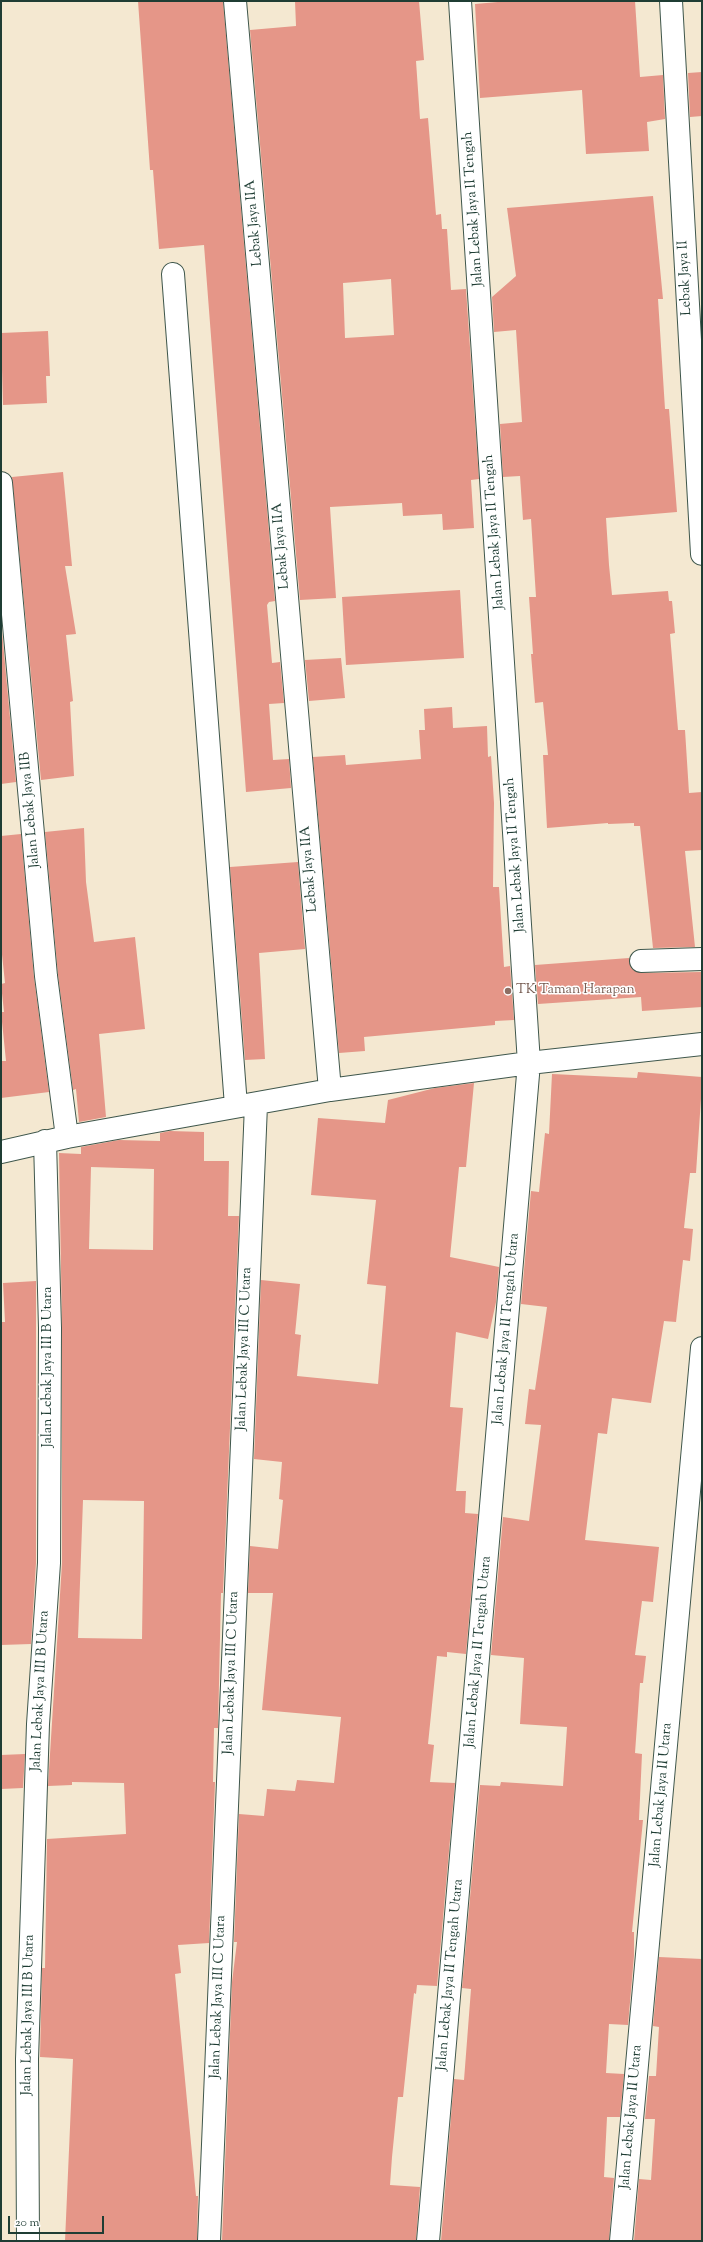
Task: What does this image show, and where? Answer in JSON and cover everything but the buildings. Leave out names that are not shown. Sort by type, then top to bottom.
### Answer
[{"type":"street","name":"Lebak Jaya IIA","points":[[236,1],[330,1090]]},
{"type":"street","name":"Jalan Lebak Jaya II Tengah","points":[[460,1],[529,1063]]},
{"type":"street","name":"Lebak Jaya II","points":[[671,1],[702,554]]},
{"type":"street","name":"Jalan Lebak Jaya III C Utara","points":[[173,274],[246,1106],[209,2241]]},
{"type":"street","name":"Jalan Lebak Jaya IIB","points":[[1,483],[46,976],[67,1137]]},
{"type":"street","points":[[641,961],[702,959]]},
{"type":"street","points":[[1,1152],[45,1141],[330,1090],[529,1063],[702,1044]]},
{"type":"street","name":"Jalan Lebak Jaya II Tengah Utara","points":[[428,2241],[529,1063]]},
{"type":"street","name":"Jalan Lebak Jaya III B Utara","points":[[28,2241],[27,2051],[38,1724],[49,1563],[50,1328],[45,1141]]},
{"type":"street","name":"Jalan Lebak Jaya II Utara","points":[[621,2241],[702,1348]]},
{"type":"place","name":"TK Taman Harapan","points":[[508,991]]}]
